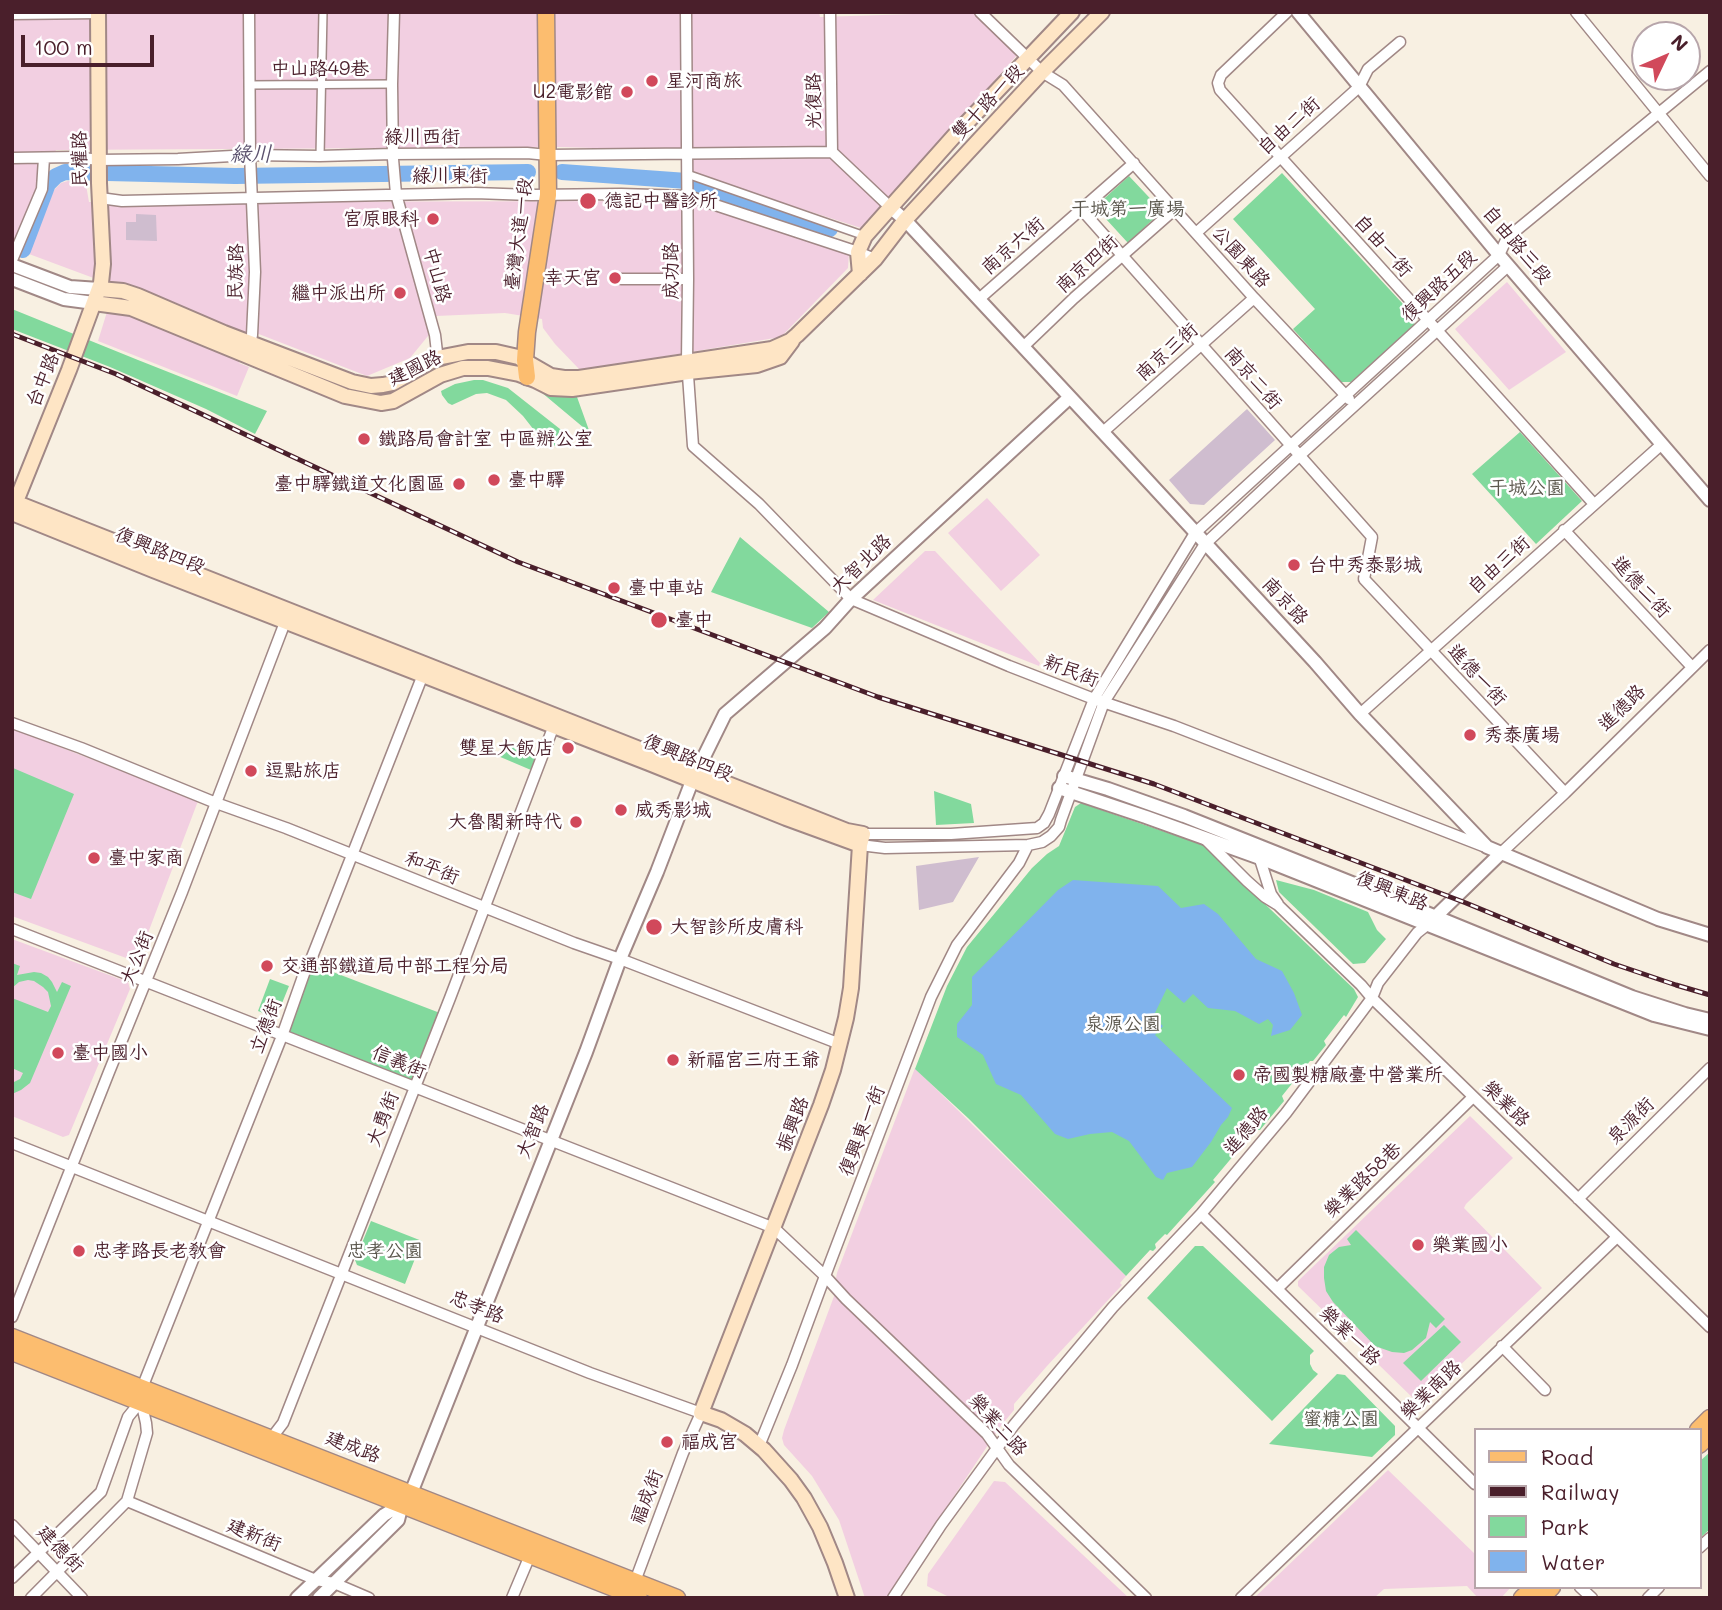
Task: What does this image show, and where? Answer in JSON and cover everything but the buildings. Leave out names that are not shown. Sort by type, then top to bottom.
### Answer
[{"type":"main road","name":"臺灣大道一段","points":[[526,368],[527,332],[548,192],[546,12]]},
{"type":"main road","name":"雙十路一段","points":[[890,207],[1027,57],[1072,12]]},
{"type":"main road","name":"雙十路一段","points":[[905,219],[1102,12]]},
{"type":"main road","name":"民權路","points":[[97,13],[103,264],[97,296]]},
{"type":"main road","points":[[860,274],[858,252],[865,236],[890,207]]},
{"type":"main road","name":"建國路","points":[[97,296],[249,350],[371,386],[393,383],[437,358],[468,352],[496,352],[526,368],[564,378],[687,367],[776,353],[875,259],[905,219]]},
{"type":"main road","name":"台中路","points":[[13,507],[97,296]]},
{"type":"main road","name":"建國路","points":[[249,350],[345,396],[381,403],[405,396],[455,369],[526,368]]},
{"type":"main road","name":"復興路四段","points":[[13,507],[695,776],[847,831],[862,839]]},
{"type":"main road","name":"振興路","points":[[701,1413],[821,1105],[840,1044],[851,988],[862,839]]},
{"type":"main road","name":"建成路","points":[[12,1337],[141,1395],[635,1591],[677,1598]]},
{"type":"main road","name":"建成路","points":[[12,1352],[141,1395]]},
{"type":"main road","name":"忠孝路","points":[[701,1413],[721,1420],[745,1434],[791,1480],[810,1508],[828,1545],[846,1598]]},
{"type":"street","points":[[249,12],[250,159]]},
{"type":"street","points":[[320,156],[323,12]]},
{"type":"street","points":[[393,156],[394,12]]},
{"type":"street","name":"成功路","points":[[686,12],[687,367],[693,446]]},
{"type":"street","name":"光復路","points":[[830,12],[832,152],[890,207]]},
{"type":"street","name":"公園東路","points":[[980,12],[1042,72],[1063,85],[1355,406]]},
{"type":"street","name":"自由一街","points":[[1287,12],[1221,75],[1218,83],[1220,90],[1594,504]]},
{"type":"street","name":"自由路三段","points":[[1298,12],[1508,266],[1710,500]]},
{"type":"street","points":[[1576,12],[1710,176]]},
{"type":"street","points":[[12,14],[97,13]]},
{"type":"street","name":"自由二街","points":[[1196,233],[1359,87],[1368,69],[1400,42]]},
{"type":"street","name":"復興路五段","points":[[1195,533],[1499,255],[1507,238],[1710,71]]},
{"type":"street","name":"中山路49巷","points":[[249,85],[392,84]]},
{"type":"street","name":"綠川西街","points":[[12,158],[75,158],[99,178],[178,159],[527,153],[548,157],[832,152]]},
{"type":"street","name":"中山路","points":[[393,156],[396,189],[435,335],[440,376]]},
{"type":"street","points":[[12,262],[42,189],[44,158]]},
{"type":"street","name":"民族路","points":[[249,350],[255,272],[250,159]]},
{"type":"street","name":"南京六街","points":[[978,299],[1134,163]]},
{"type":"street","points":[[687,174],[865,236]]},
{"type":"street","name":"綠川東街","points":[[99,178],[122,201],[252,192],[396,189],[688,196],[875,259]]},
{"type":"street","name":"南京路","points":[[890,207],[905,219],[1308,654],[1360,714],[1487,847],[1658,919],[1710,935]]},
{"type":"street","name":"南京二街","points":[[1082,209],[1371,537],[1364,579]]},
{"type":"street","name":"南京四街","points":[[1023,347],[1175,209]]},
{"type":"street","name":"建國路","points":[[12,262],[97,296]]},
{"type":"street","name":"復興路五段","points":[[1205,544],[1508,266]]},
{"type":"street","name":"建國路","points":[[12,279],[64,299],[97,296]]},
{"type":"street","points":[[621,279],[688,279]]},
{"type":"street","name":"南京三街","points":[[1103,432],[1254,298]]},
{"type":"street","name":"大智北路","points":[[695,776],[729,710],[825,628],[851,598],[1070,397]]},
{"type":"street","name":"自由三街","points":[[1360,714],[1662,444]]},
{"type":"street","name":"新民街","points":[[693,446],[759,504],[851,598],[1009,666],[1174,726],[1487,847]]},
{"type":"street","name":"進德二街","points":[[1564,530],[1692,667]]},
{"type":"street","name":"復興路四段","points":[[862,839],[1037,828],[1044,824],[1067,784],[1099,700],[1195,533]]},
{"type":"street","name":"復興路四段","points":[[1099,700],[1205,544]]},
{"type":"street","name":"進德一街","points":[[1364,579],[1564,793]]},
{"type":"street","name":"大公街","points":[[12,1317],[108,1072],[147,981],[288,616]]},
{"type":"street","name":"進德路","points":[[892,1598],[1014,1425],[1113,1307],[1201,1214],[1286,1113],[1372,998],[1378,983],[1417,933],[1710,650]]},
{"type":"street","name":"立德街","points":[[12,1578],[101,1492],[128,1416],[141,1395],[282,1036],[306,968],[425,670]]},
{"type":"street","name":"大勇街","points":[[266,1444],[283,1423],[485,908],[555,721]]},
{"type":"street","name":"和平街","points":[[12,723],[840,1044]]},
{"type":"street","name":"大智路","points":[[319,1598],[398,1520],[695,776]]},
{"type":"street","name":"復興路四段","points":[[862,839],[885,848],[1028,845],[1042,842],[1055,832],[1061,820],[1067,784]]},
{"type":"street","name":"復興東路","points":[[1067,784],[1259,859],[1632,997],[1710,1020]]},
{"type":"street","name":"復興東路","points":[[1067,784],[1155,805],[1654,1016],[1710,1029]]},
{"type":"street","name":"樂業路","points":[[1203,837],[1361,985],[1710,1328]]},
{"type":"street","name":"復興東一街","points":[[759,1446],[946,964],[957,945],[1019,863],[1028,845]]},
{"type":"street","name":"樂業路","points":[[1254,845],[1271,894],[1278,905]]},
{"type":"street","name":"信義街","points":[[12,929],[774,1228]]},
{"type":"street","name":"泉源街","points":[[1578,1199],[1710,1068]]},
{"type":"street","name":"樂業路58巷","points":[[1277,1289],[1474,1097]]},
{"type":"street","name":"忠孝路","points":[[12,1143],[590,1373],[701,1413]]},
{"type":"street","name":"樂業一路","points":[[1201,1214],[1474,1483]]},
{"type":"street","name":"樂業二路","points":[[774,1228],[987,1434],[996,1449],[1018,1473],[1146,1598]]},
{"type":"street","name":"樂業南路","points":[[1241,1598],[1616,1238]]},
{"type":"street","points":[[1502,1346],[1545,1390]]},
{"type":"street","points":[[31,1598],[127,1501],[147,1433],[141,1395]]},
{"type":"street","name":"福成街","points":[[635,1591],[682,1453],[701,1413]]},
{"type":"street","points":[[297,1598],[384,1515],[406,1498]]},
{"type":"street","name":"建新街","points":[[127,1501],[316,1580],[334,1583],[369,1598]]},
{"type":"street","name":"建德街","points":[[12,1525],[82,1598]]},
{"type":"street","points":[[512,1598],[533,1549]]},
{"type":"shaded area","points":[[12,12],[819,12],[820,17],[975,12],[1019,53],[864,229],[691,173],[692,151],[560,147],[56,150],[15,248],[12,247]]},
{"type":"shaded area","points":[[85,179],[89,202],[691,201],[849,253],[848,268],[781,337],[583,370],[555,344],[543,328],[542,319],[505,313],[436,316],[428,336],[410,358],[367,376],[251,331],[239,363],[249,367],[237,396],[98,341],[115,286],[29,254],[49,198],[55,189],[61,183]]},
{"type":"shaded area","points":[[136,214],[156,215],[157,241],[126,240],[126,222],[136,222]]},
{"type":"shaded area","points":[[1507,282],[1566,352],[1509,390],[1455,329]]},
{"type":"shaded area","points":[[1247,409],[1275,440],[1204,505],[1190,504],[1169,480]]},
{"type":"shaded area","points":[[987,498],[1040,555],[1001,591],[948,533]]},
{"type":"shaded area","points":[[925,551],[935,551],[1040,663],[1039,666],[873,600]]},
{"type":"shaded area","name":"臺中家商","points":[[14,729],[198,801],[137,962],[12,916]]},
{"type":"shaded area","points":[[979,857],[953,902],[919,910],[916,866]]},
{"type":"shaded area","name":"臺中國小","points":[[12,939],[128,982],[130,989],[69,1135],[63,1137],[12,1116]]},
{"type":"shaded area","points":[[915,1068],[1126,1276],[1120,1283],[1122,1285],[1014,1404],[1014,1410],[886,1598],[865,1598],[839,1520],[812,1476],[784,1445],[782,1438],[839,1283],[837,1273]]},
{"type":"shaded area","name":"樂業國小","points":[[1470,1116],[1513,1158],[1464,1208],[1542,1288],[1421,1402],[1416,1401],[1298,1286],[1298,1281]]},
{"type":"shaded area","points":[[1388,1470],[1474,1553],[1474,1589],[1509,1589],[1501,1598],[1478,1598],[1467,1586],[1384,1589],[1374,1598],[1254,1598]]},
{"type":"shaded area","points":[[994,1481],[1005,1482],[1129,1598],[951,1598],[927,1586],[928,1574]]},
{"type":"green space","points":[[1282,173],[1415,317],[1414,326],[1351,382],[1341,382],[1293,329],[1315,309],[1233,219]]},
{"type":"green space","name":"干城第一廣場","points":[[1129,176],[1162,211],[1128,243],[1095,207]]},
{"type":"green space","points":[[12,309],[267,411],[255,434],[206,409],[110,367],[12,329]]},
{"type":"green space","points":[[474,380],[508,388],[574,440],[565,446],[547,443],[506,400],[487,393],[476,394],[452,405],[442,395],[441,391],[455,384]]},
{"type":"green space","points":[[541,392],[553,396],[577,397],[590,433]]},
{"type":"green space","name":"干城公園","points":[[1520,432],[1582,501],[1536,544],[1472,474]]},
{"type":"green space","points":[[740,537],[829,612],[812,628],[711,592]]},
{"type":"green space","points":[[504,741],[538,754],[531,770],[498,756]]},
{"type":"green space","points":[[13,768],[74,794],[31,899],[12,892]]},
{"type":"green space","points":[[934,791],[971,804],[974,823],[936,825]]},
{"type":"green space","name":"泉源公園","points":[[1081,803],[1203,845],[1354,989],[1358,997],[1346,1017],[1344,1015],[1324,1041],[1326,1045],[1282,1096],[1284,1101],[1260,1130],[1255,1130],[1213,1180],[1215,1182],[1167,1235],[1155,1244],[1156,1248],[1150,1250],[1126,1276],[968,1118],[915,1069],[947,986],[967,947],[1032,868],[1059,846],[1075,807]]},
{"type":"green space","points":[[1276,880],[1314,890],[1368,912],[1377,930],[1386,939],[1365,963],[1353,964],[1279,892]]},
{"type":"green space","points":[[12,963],[20,966],[17,975],[34,972],[48,977],[57,992],[62,982],[71,986],[30,1083],[12,1094],[12,1083],[20,1079],[23,1073],[12,1068],[12,998],[48,1012],[51,1006],[48,992],[34,981],[19,982],[12,988]]},
{"type":"green space","points":[[312,964],[440,1013],[413,1083],[285,1034]]},
{"type":"green space","points":[[270,979],[289,986],[276,1018],[258,1011]]},
{"type":"green space","name":"忠孝公園","points":[[371,1221],[422,1241],[405,1284],[357,1265],[355,1260]]},
{"type":"green space","points":[[1356,1230],[1445,1319],[1436,1328],[1430,1322],[1426,1338],[1412,1350],[1404,1353],[1392,1352],[1375,1346],[1326,1291],[1324,1267],[1329,1255],[1339,1247],[1351,1245],[1347,1239]]},
{"type":"green space","points":[[1195,1246],[1203,1246],[1314,1351],[1310,1355],[1310,1364],[1318,1374],[1272,1421],[1147,1298]]},
{"type":"green space","points":[[1444,1325],[1461,1342],[1421,1381],[1403,1363]]},
{"type":"green space","name":"蜜糖公園","points":[[1337,1374],[1345,1375],[1395,1426],[1395,1435],[1372,1457],[1269,1444]]},
{"type":"green space","points":[[1710,1452],[1710,1529],[1701,1537],[1701,1460]]},
{"type":"water","points":[[1073,880],[1158,886],[1181,908],[1204,904],[1218,914],[1256,959],[1282,971],[1302,1015],[1290,1030],[1271,1036],[1273,1025],[1268,1019],[1259,1024],[1235,1011],[1208,1008],[1193,994],[1184,1003],[1167,988],[1153,1017],[1163,1026],[1155,1035],[1232,1108],[1192,1167],[1167,1173],[1163,1180],[1156,1177],[1129,1141],[1112,1132],[1068,1139],[1055,1134],[1021,1095],[996,1084],[983,1055],[957,1037],[957,1024],[972,1005],[972,977],[1058,890]]},
{"type":"waterway","name":"綠川","points":[[23,250],[48,184],[65,172],[235,176],[528,172]]},
{"type":"waterway","name":"綠川","points":[[562,172],[687,181],[830,229]]},
{"type":"railway","points":[[12,334],[116,374],[518,562],[878,697],[1154,784],[1466,903],[1614,964],[1710,995]]},
{"type":"place","name":"星河商旅","points":[[652,81]]},
{"type":"place","name":"U2電影館","points":[[627,92]]},
{"type":"place","name":"德記中醫診所","points":[[588,201]]},
{"type":"place","name":"宮原眼科","points":[[433,219]]},
{"type":"place","name":"幸天宮","points":[[615,278]]},
{"type":"place","name":"繼中派出所","points":[[400,293]]},
{"type":"place","name":"鐵路局會計室 中區辦公室","points":[[364,439]]},
{"type":"place","name":"臺中驛","points":[[494,480]]},
{"type":"place","name":"臺中驛鐵道文化園區","points":[[459,484]]},
{"type":"place","name":"台中秀泰影城","points":[[1294,565]]},
{"type":"place","name":"臺中車站","points":[[614,588]]},
{"type":"place","name":"臺中","points":[[659,620]]},
{"type":"place","name":"秀泰廣場","points":[[1470,735]]},
{"type":"place","name":"雙星大飯店","points":[[568,748]]},
{"type":"place","name":"逗點旅店","points":[[251,771]]},
{"type":"place","name":"威秀影城","points":[[621,810]]},
{"type":"place","name":"大魯閣新時代","points":[[576,822]]},
{"type":"place","name":"臺中家商","points":[[94,858]]},
{"type":"place","name":"大智診所皮膚科","points":[[654,927]]},
{"type":"place","name":"交通部鐵道局中部工程分局","points":[[267,966]]},
{"type":"place","name":"臺中國小","points":[[58,1053]]},
{"type":"place","name":"新福宮三府王爺","points":[[673,1060]]},
{"type":"place","name":"帝國製糖廠臺中營業所","points":[[1239,1075]]},
{"type":"place","name":"樂業國小","points":[[1418,1245]]},
{"type":"place","name":"忠孝路長老教會","points":[[79,1251]]},
{"type":"place","name":"福成宮","points":[[667,1442]]}]
